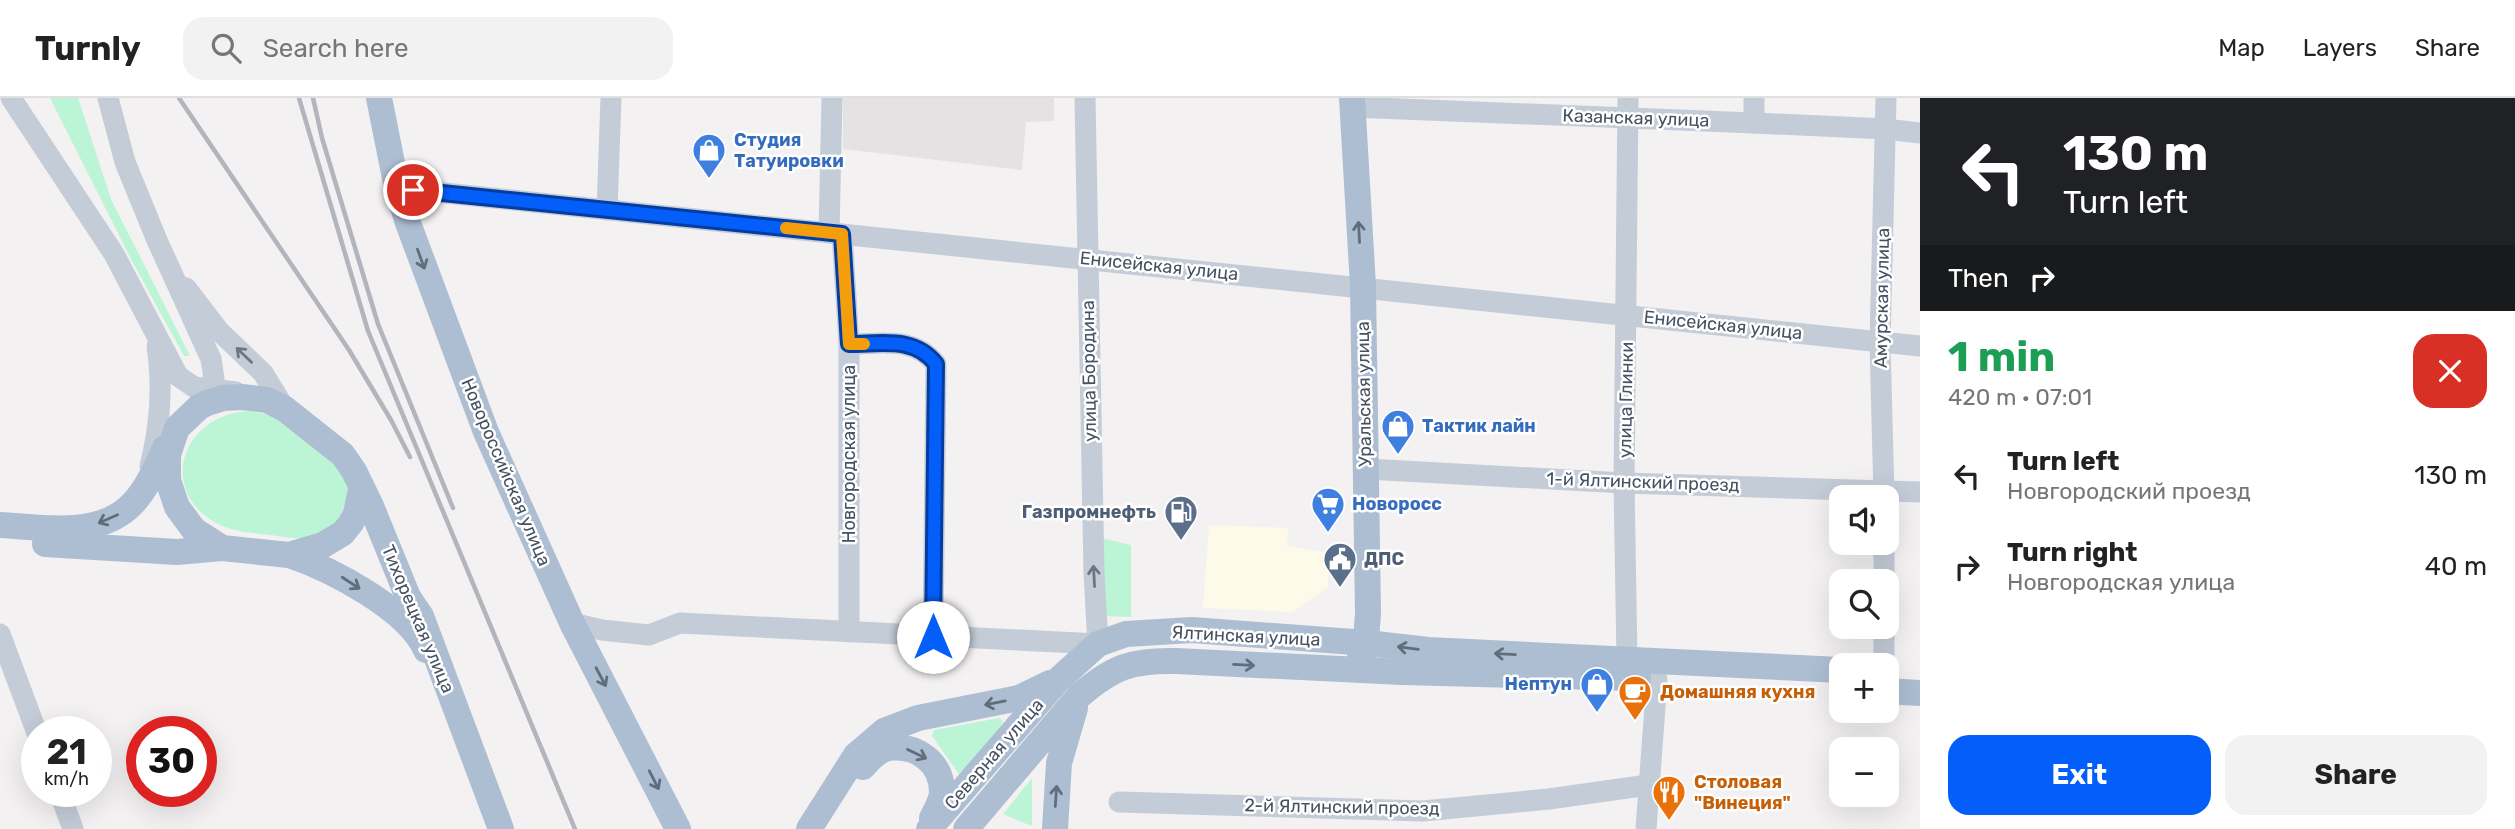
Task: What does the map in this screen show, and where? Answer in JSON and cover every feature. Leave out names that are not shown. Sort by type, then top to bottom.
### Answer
[{"type":"main road","name":"Новороссийская улица","points":[[379,98],[397,188],[486,432],[572,623],[678,829]]},
{"type":"main road","name":"Уральская улица","points":[[1352,103],[1363,286],[1367,643]]},
{"type":"main road","points":[[0,525],[77,528],[115,517],[129,507],[145,486],[177,428],[205,398],[242,397],[276,405],[343,455],[354,471],[361,489],[356,514],[343,533],[323,545],[289,555],[222,548],[177,552],[0,541]]},
{"type":"main road","points":[[177,428],[168,455],[168,480],[172,494],[177,507],[194,530],[222,548]]},
{"type":"main road","name":"Тихорецкая улица","points":[[361,489],[371,506],[408,597],[421,616],[501,829]]},
{"type":"main road","name":"Тихорецкая улица","points":[[289,555],[316,564],[350,582],[383,604],[423,644],[491,829]]},
{"type":"main road","name":"Ялтинская улица","points":[[1098,644],[1126,634],[1192,630],[1429,650],[1829,669]]},
{"type":"main road","points":[[1333,670],[1358,658],[1365,652],[1367,643]]},
{"type":"main road","name":"Северная улица","points":[[966,829],[1098,644]]},
{"type":"main road","name":"Ялтинская улица","points":[[1128,664],[1151,660],[1333,670],[1657,679],[1829,687]]},
{"type":"main road","name":"Северная улица","points":[[810,827],[856,755],[884,731],[918,718],[1069,688],[1097,680],[1128,664]]},
{"type":"main road","points":[[1899,673],[1920,674]]},
{"type":"main road","name":"Северная улица","points":[[928,829],[1069,688]]},
{"type":"main road","name":"Северная улица","points":[[1055,829],[1059,762],[1069,688]]},
{"type":"main road","points":[[1899,691],[1920,692]]},
{"type":"main road","points":[[810,827],[872,757],[887,748],[913,749],[930,761],[940,775],[942,795],[928,829]]},
{"type":"street","points":[[11,98],[114,254],[155,337],[178,376],[205,398],[214,379],[211,359],[125,162],[108,98]]},
{"type":"street","points":[[607,210],[611,98]]},
{"type":"street","name":"Новгородская улица","points":[[832,98],[836,233],[849,344],[849,632]]},
{"type":"street","name":"улица Бородина","points":[[1085,98],[1086,258],[1098,644]]},
{"type":"street","points":[[1754,98],[1754,122]]},
{"type":"street","name":"Амурская улица","points":[[1884,485],[1880,342],[1885,98]]},
{"type":"street","name":"Казанская улица","points":[[1352,103],[1628,108],[1754,122],[1920,133]]},
{"type":"street","name":"улица Глинки","points":[[1627,660],[1624,483],[1628,108]]},
{"type":"street","name":"Енисейская улица","points":[[397,188],[1363,286],[1920,346]]},
{"type":"street","points":[[166,261],[219,331],[263,373],[276,405]]},
{"type":"street","points":[[155,337],[177,428]]},
{"type":"street","points":[[145,486],[160,409],[160,370],[155,337]]},
{"type":"street","points":[[849,344],[907,344],[926,352],[936,364],[933,637]]},
{"type":"street","name":"1-й Ялтинский проезд","points":[[1366,469],[1829,491]]},
{"type":"street","name":"1-й Ялтинский проезд","points":[[1899,493],[1920,492]]},
{"type":"street","name":"Ялтинская улица","points":[[572,623],[602,630],[649,635],[680,623],[1098,644]]},
{"type":"street","points":[[0,634],[31,716]]},
{"type":"street","points":[[1646,829],[1657,679]]},
{"type":"street","name":"2-й Ялтинский проезд","points":[[1119,802],[1423,811],[1549,799],[1648,785]]},
{"type":"street","points":[[65,807],[73,829]]},
{"type":"shaded area","points":[[843,98],[1054,98],[1054,121],[1026,122],[1022,170],[843,149]]},
{"type":"shaded area","points":[[1209,525],[1288,528],[1287,546],[1329,553],[1328,587],[1292,612],[1203,608]]},
{"type":"green space","points":[[50,98],[78,98],[111,199],[190,356],[184,356],[131,259]]},
{"type":"green space","points":[[249,411],[268,415],[291,428],[323,453],[349,479],[344,518],[326,532],[311,538],[297,538],[230,529],[199,510],[187,493],[183,475],[185,457],[193,440],[206,426],[225,416]]},
{"type":"green space","points":[[1101,538],[1131,545],[1131,617],[1102,616]]},
{"type":"green space","points":[[999,718],[1003,721],[1000,727],[959,774],[932,736],[934,730]]},
{"type":"green space","points":[[1032,778],[1032,826],[1003,814]]},
{"type":"railway","points":[[179,98],[349,350],[410,457]]},
{"type":"railway","points":[[299,98],[368,331],[575,829]]},
{"type":"railway","points":[[313,98],[322,138],[378,324],[453,508]]},
{"type":"slow traffic","points":[[786,228],[842,234],[849,344],[864,344]]},
{"type":"place","name":"Студия Татуировки","points":[[709,180]]},
{"type":"place","name":"Тактик лайн","points":[[1398,456]]},
{"type":"place","name":"Новоросс","points":[[1328,534]]},
{"type":"place","name":"Газпромнефть","points":[[1181,542]]},
{"type":"place","name":"ДПС","points":[[1340,589]]},
{"type":"place","name":"Нептун","points":[[1597,714]]},
{"type":"place","name":"Домашняя кухня","points":[[1635,722]]},
{"type":"place","name":"Столовая \"Винеция\"","points":[[1669,822]]},
{"type":"route","points":[[413,190],[842,234],[849,344],[907,344],[926,352],[936,364],[933,637]]}]
